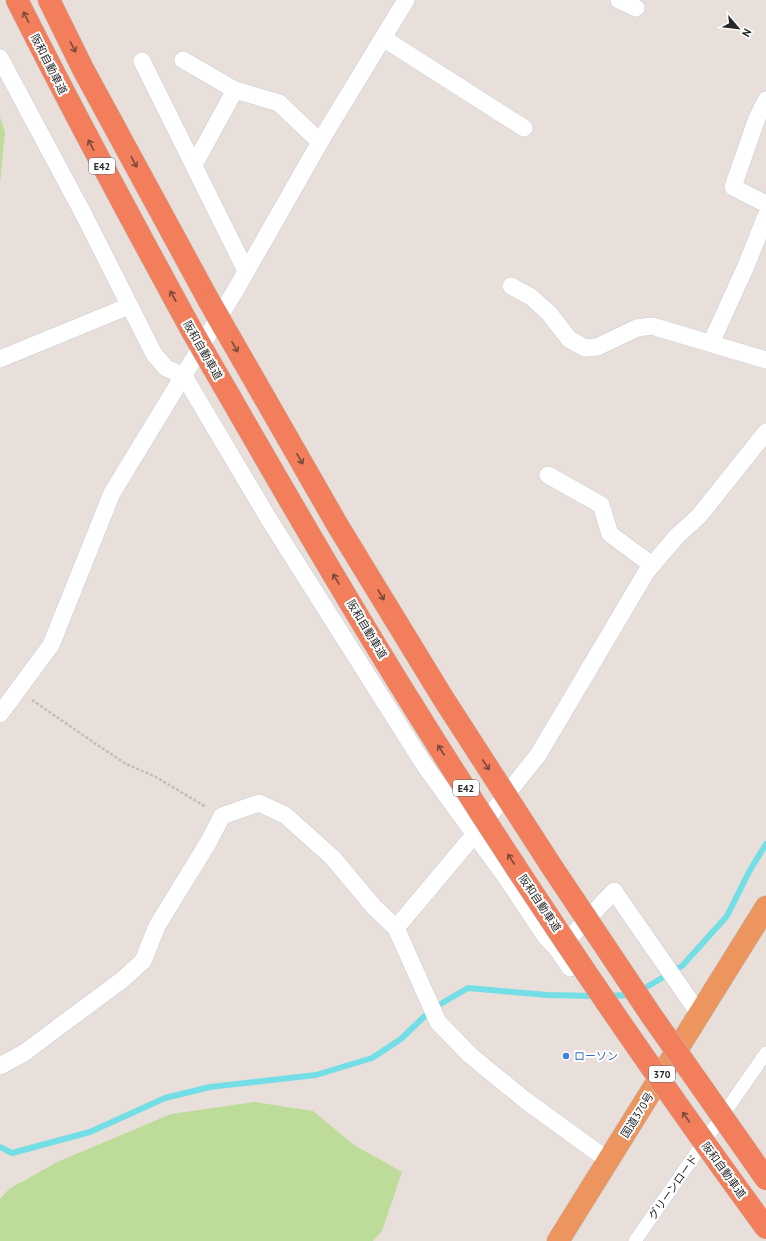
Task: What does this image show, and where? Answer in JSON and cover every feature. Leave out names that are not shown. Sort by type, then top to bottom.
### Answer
[{"type":"highway","name":"阪和自動車道","points":[[17,0],[117,194],[192,331],[313,541],[418,714],[526,881],[623,1025],[722,1168],[766,1228]]},
{"type":"highway","name":"E42","points":[[49,0],[83,69],[209,301],[338,526],[451,711],[552,867],[642,1002],[766,1179]]},
{"type":"highway","name":"国道370号","points":[[558,1241],[766,907]]},
{"type":"street","points":[[0,714],[52,645],[112,493],[184,376],[320,142],[406,0]]},
{"type":"street","points":[[619,0],[636,8]]},
{"type":"street","points":[[383,38],[524,128]]},
{"type":"street","points":[[0,58],[84,215],[129,306],[159,362],[166,368],[184,376],[270,521],[426,766],[545,936],[558,950],[653,1088]]},
{"type":"street","points":[[183,60],[235,90],[279,103],[320,142]]},
{"type":"street","points":[[142,61],[246,271]]},
{"type":"street","points":[[194,164],[235,90]]},
{"type":"street","points":[[766,100],[757,118],[733,186],[766,204]]},
{"type":"street","points":[[711,343],[746,266],[766,216]]},
{"type":"street","points":[[511,286],[531,297],[549,313],[569,339],[585,348],[597,347],[637,328],[652,326],[766,360]]},
{"type":"street","points":[[0,359],[129,306]]},
{"type":"street","points":[[396,928],[474,835],[538,754],[647,571],[677,536],[699,516],[766,432]]},
{"type":"street","points":[[548,475],[600,505],[610,534],[652,565]]},
{"type":"street","points":[[0,1066],[24,1053],[72,1018],[122,980],[143,961],[157,926],[208,843],[222,816],[259,803],[285,815],[333,858],[374,907],[396,928],[438,1022],[470,1055],[525,1100],[609,1161]]},
{"type":"street","points":[[558,950],[614,891],[700,1015]]},
{"type":"street","name":"グリーンロード","points":[[635,1241],[766,1053]]},
{"type":"path","points":[[19,690],[126,764],[156,777],[222,816]]},
{"type":"green space","points":[[0,117],[5,132],[0,184]]},
{"type":"green space","points":[[254,1102],[313,1111],[354,1145],[402,1172],[382,1231],[373,1241],[0,1241],[0,1199],[9,1189],[57,1162],[171,1114]]},
{"type":"waterway","points":[[640,991],[682,966],[727,916],[750,870],[766,844]]},
{"type":"waterway","points":[[0,1147],[12,1153],[90,1132],[165,1098],[210,1087],[316,1075],[372,1058],[401,1039],[432,1009],[468,988],[547,995],[596,996]]},
{"type":"waterway","points":[[607,996],[632,995]]},
{"type":"place","name":"ローソン","points":[[566,1056]]}]
